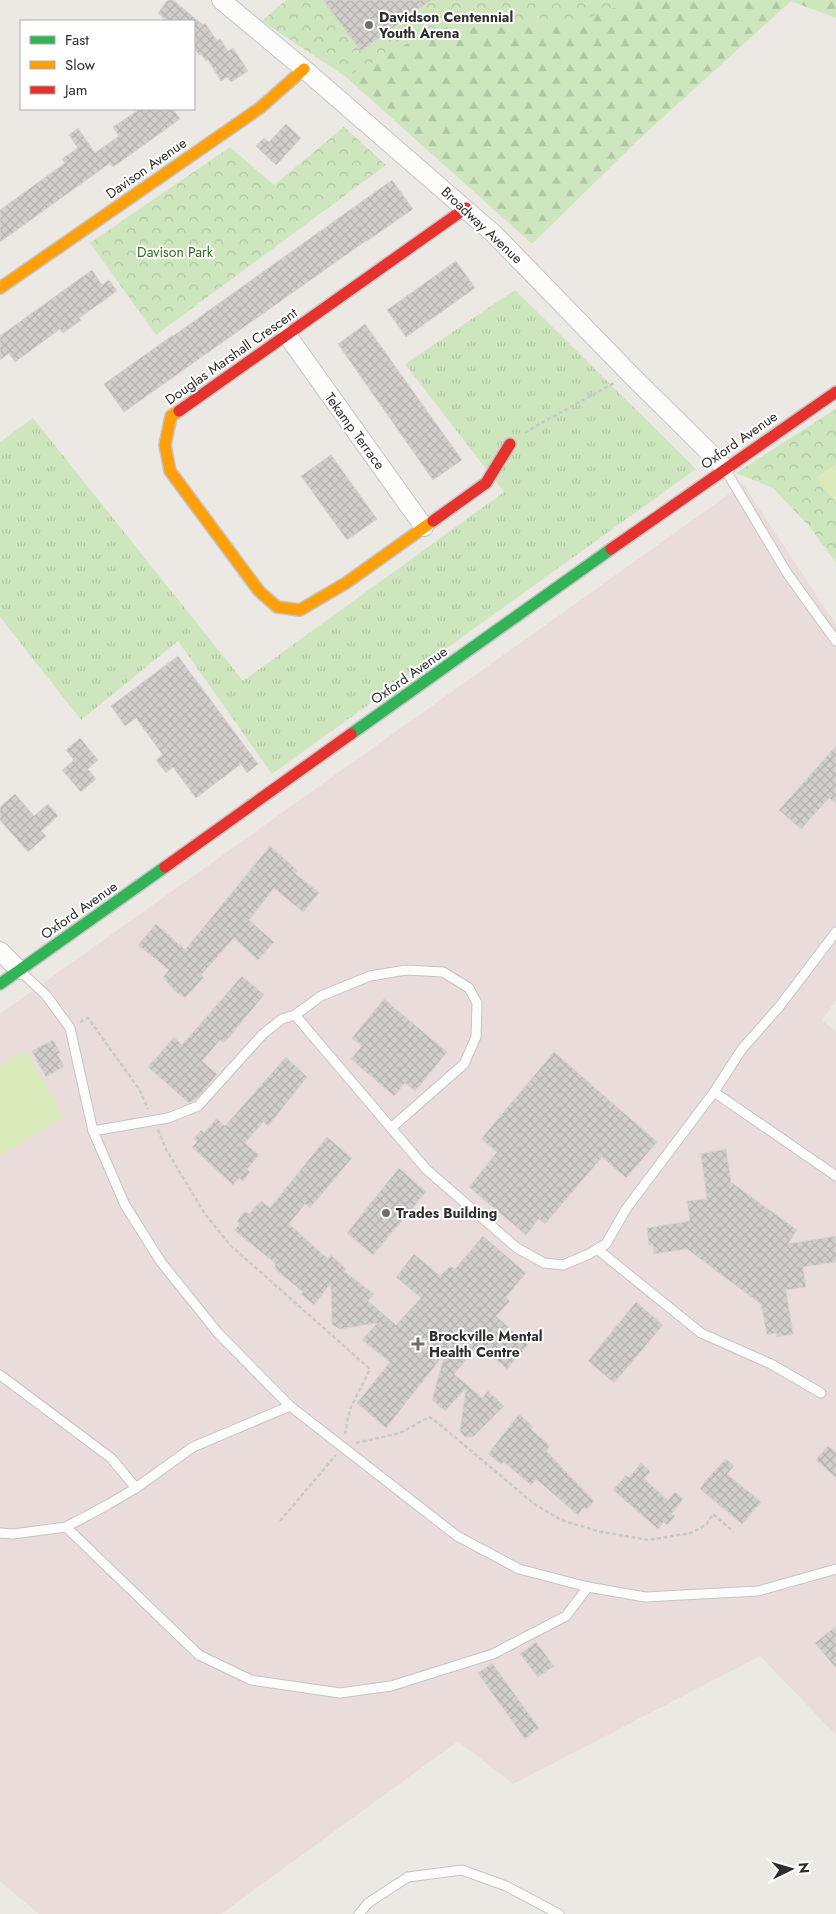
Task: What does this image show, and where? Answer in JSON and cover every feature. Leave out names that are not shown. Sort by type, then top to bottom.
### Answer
[{"type":"street","name":"Broadway Avenue","points":[[221,0],[466,208],[725,468]]},
{"type":"street","name":"Davison Avenue","points":[[0,288],[260,108],[304,69]]},
{"type":"street","name":"Douglas Marshall Crescent","points":[[466,208],[171,416],[166,445],[170,471],[258,591],[277,607],[300,610],[346,583],[486,483],[510,444]]},
{"type":"street","name":"Tekamp Terrace","points":[[287,335],[424,527]]},
{"type":"street","name":"Oxford Avenue","points":[[0,984],[725,468],[836,392]]},
{"type":"street","points":[[0,952],[19,970]]},
{"type":"lane","points":[[725,468],[787,574],[836,641]]},
{"type":"lane","points":[[295,1016],[426,1169],[517,1248],[544,1263],[562,1265],[606,1244],[626,1209],[714,1092],[742,1049],[779,1007],[836,932]]},
{"type":"lane","points":[[19,970],[46,994],[70,1028],[93,1131],[125,1205],[162,1262],[218,1333],[290,1406],[457,1536],[519,1568],[588,1587],[645,1597],[758,1591],[836,1569]]},
{"type":"lane","points":[[93,1131],[168,1118],[198,1106],[263,1034],[282,1019],[295,1016],[321,996],[370,976],[406,970],[443,972],[469,988],[477,1003],[476,1037],[464,1064],[391,1128]]},
{"type":"lane","points":[[714,1092],[836,1176]]},
{"type":"lane","points":[[597,1249],[701,1333],[772,1364],[821,1393]]},
{"type":"lane","points":[[0,1375],[111,1458],[136,1488]]},
{"type":"lane","points":[[0,1533],[13,1534],[66,1527],[136,1488],[193,1447],[290,1406]]},
{"type":"lane","points":[[66,1527],[199,1655],[251,1680],[340,1694],[391,1686],[493,1654],[566,1616],[588,1587]]},
{"type":"lane","points":[[359,1914],[368,1904],[408,1877],[462,1870],[506,1886],[559,1914]]},
{"type":"path","points":[[510,444],[534,427],[631,375]]},
{"type":"path","points":[[70,1028],[88,1018],[139,1089],[167,1151],[205,1214],[230,1245],[370,1369],[350,1409],[343,1448]]},
{"type":"path","points":[[280,1522],[343,1448],[364,1440],[400,1433],[429,1417],[438,1422],[533,1503],[561,1520],[597,1531],[648,1540],[691,1533],[706,1525],[713,1514],[734,1532]]},
{"type":"shaded area","name":"Brockville Mental Health Centre","points":[[743,484],[836,625],[836,1000],[822,1020],[836,1032],[836,1735],[760,1656],[513,1784],[458,1741],[221,1914],[39,1914],[0,1881],[0,1014]]},
{"type":"green space","points":[[286,0],[628,0],[625,4],[568,25],[448,21],[346,77],[262,21]]},
{"type":"green space","points":[[628,0],[836,0],[836,18],[791,1],[637,141],[532,244],[346,77],[448,21],[505,22],[625,4]]},
{"type":"green space","name":"Davison Park","points":[[344,127],[386,165],[156,335],[90,243],[230,147],[274,185]]},
{"type":"green space","points":[[515,290],[696,469],[272,774],[178,641],[81,720],[0,617],[0,442],[33,418],[243,681],[504,492],[405,364]]},
{"type":"green space","points":[[836,409],[836,563],[810,527],[773,488],[736,473]]},
{"type":"green space","points":[[836,464],[836,503],[816,478]]},
{"type":"green space","points":[[25,1050],[64,1117],[0,1155],[0,1065]]},
{"type":"building","points":[[168,0],[173,0],[203,25],[205,23],[217,41],[220,39],[228,51],[233,48],[248,71],[231,82],[227,77],[221,81],[208,60],[206,61],[201,54],[199,55],[195,49],[195,20],[166,20],[158,13]]},
{"type":"building","name":"Davidson Centennial Youth Arena","points":[[323,0],[431,0],[361,51]]},
{"type":"building","points":[[138,110],[174,110],[180,119],[113,167],[110,163],[0,242],[0,210],[65,163],[62,159],[78,148],[69,135],[78,128],[95,153],[119,136],[113,127]]},
{"type":"building","points":[[286,124],[301,138],[276,165],[256,146],[264,138],[269,142]]},
{"type":"building","points":[[392,180],[413,209],[124,412],[104,384]]},
{"type":"building","points":[[456,261],[475,288],[406,337],[387,310]]},
{"type":"building","points":[[92,270],[102,285],[109,280],[117,291],[79,318],[81,320],[63,333],[60,329],[15,362],[9,353],[0,360],[0,336]]},
{"type":"building","points":[[365,324],[462,460],[433,480],[338,344]]},
{"type":"building","points":[[331,455],[377,519],[347,540],[301,476]]},
{"type":"building","points":[[178,656],[258,764],[247,773],[241,764],[196,798],[173,767],[166,773],[156,760],[163,755],[136,718],[125,726],[111,706]]},
{"type":"building","points":[[80,738],[98,760],[88,769],[96,779],[81,792],[62,770],[74,760],[66,750]]},
{"type":"building","points":[[836,746],[836,804],[829,798],[801,829],[779,810]]},
{"type":"building","points":[[15,794],[34,816],[48,804],[58,816],[41,831],[46,836],[28,852],[0,820],[0,807]]},
{"type":"building","points":[[270,846],[298,871],[295,873],[319,893],[303,912],[274,888],[249,920],[274,942],[258,960],[234,938],[201,975],[204,977],[185,998],[175,991],[163,977],[169,970],[138,945],[156,924],[185,950]]},
{"type":"building","points":[[242,976],[264,995],[224,1043],[220,1040],[202,1061],[217,1074],[198,1097],[189,1103],[148,1067],[174,1037],[182,1045]]},
{"type":"building","points":[[384,999],[447,1052],[415,1091],[405,1083],[394,1096],[351,1059],[362,1046],[352,1038]]},
{"type":"building","points":[[53,1040],[60,1053],[57,1054],[64,1066],[46,1077],[32,1051]]},
{"type":"building","points":[[554,1052],[657,1142],[626,1178],[602,1157],[545,1224],[539,1219],[526,1235],[469,1187],[497,1152],[481,1139]]},
{"type":"building","points":[[286,1057],[307,1077],[268,1126],[263,1122],[245,1143],[259,1155],[247,1169],[250,1172],[243,1181],[239,1178],[233,1185],[192,1147],[197,1142],[194,1139],[201,1130],[204,1133],[217,1118],[225,1126]]},
{"type":"building","points":[[327,1137],[352,1158],[310,1208],[305,1204],[289,1224],[328,1259],[331,1255],[346,1269],[344,1271],[374,1294],[368,1301],[396,1325],[421,1298],[396,1277],[414,1254],[440,1276],[450,1266],[455,1269],[483,1236],[526,1273],[506,1297],[510,1301],[496,1316],[528,1345],[507,1369],[479,1345],[454,1374],[482,1398],[488,1391],[504,1406],[473,1437],[465,1437],[460,1431],[466,1388],[445,1411],[432,1400],[445,1353],[386,1428],[357,1403],[390,1362],[362,1340],[377,1323],[339,1329],[332,1324],[331,1283],[314,1305],[301,1294],[303,1292],[274,1268],[276,1264],[234,1230],[240,1224],[237,1221],[245,1211],[249,1214],[261,1201],[270,1208]]},
{"type":"building","points":[[726,1149],[731,1182],[797,1230],[788,1244],[836,1236],[836,1262],[803,1267],[806,1287],[786,1290],[793,1334],[777,1337],[776,1333],[767,1335],[761,1304],[687,1249],[654,1254],[653,1244],[649,1245],[647,1228],[690,1221],[687,1201],[707,1199],[701,1154]]},
{"type":"building","name":"Trades Building","points":[[399,1168],[426,1192],[373,1255],[347,1233]]},
{"type":"building","points":[[636,1302],[663,1325],[614,1383],[588,1361]]},
{"type":"building","points":[[519,1414],[533,1427],[531,1429],[550,1446],[546,1451],[594,1501],[587,1509],[583,1508],[578,1515],[536,1479],[531,1485],[504,1462],[501,1464],[488,1454]]},
{"type":"building","points":[[828,1446],[836,1452],[836,1478],[816,1460]]},
{"type":"building","points":[[726,1459],[734,1466],[727,1474],[761,1502],[742,1524],[700,1489]]},
{"type":"building","points":[[641,1463],[650,1471],[644,1479],[668,1500],[675,1492],[683,1499],[672,1513],[675,1516],[667,1525],[664,1522],[658,1529],[613,1490],[626,1475],[629,1478]]},
{"type":"building","points":[[836,1626],[836,1668],[815,1643]]},
{"type":"building","points":[[536,1642],[554,1666],[538,1677],[520,1654]]},
{"type":"building","points":[[492,1663],[539,1728],[525,1739],[478,1673]]},
{"type":"traffic: fast","points":[[351,734],[611,549]]},
{"type":"traffic: fast","points":[[0,984],[165,867]]},
{"type":"traffic: slow","points":[[0,288],[260,108],[304,69]]},
{"type":"traffic: slow","points":[[179,411],[171,416],[165,445],[170,471],[259,591],[277,607],[300,610],[346,583],[433,521]]},
{"type":"traffic: jam","points":[[179,411],[466,208]]},
{"type":"traffic: jam","points":[[611,549],[836,392]]},
{"type":"traffic: jam","points":[[433,521],[486,483],[510,444]]},
{"type":"traffic: jam","points":[[165,867],[351,734]]},
{"type":"place","name":"Davidson Centennial Youth Arena","points":[[369,25]]},
{"type":"place","name":"Trades Building","points":[[386,1213]]},
{"type":"place","name":"Brockville Mental Health Centre","points":[[418,1344]]}]
